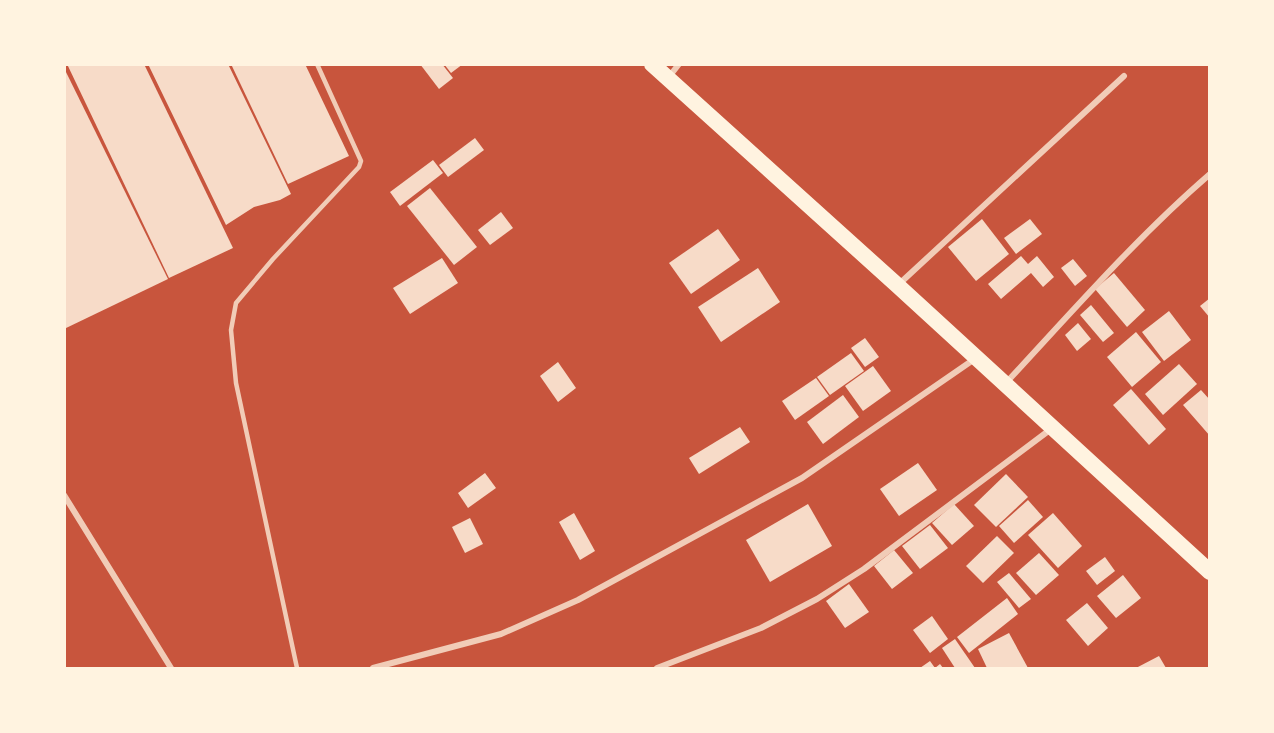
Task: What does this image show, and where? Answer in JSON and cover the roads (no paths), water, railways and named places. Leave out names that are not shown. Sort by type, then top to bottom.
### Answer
[{"type":"highway","points":[[652,64],[897,285],[1209,572]]},
{"type":"street","points":[[668,78],[679,64]]},
{"type":"street","points":[[897,285],[1124,76]]},
{"type":"street","points":[[1005,385],[1124,256],[1209,174]]},
{"type":"street","points":[[373,669],[501,634],[579,600],[802,478],[976,358]]},
{"type":"street","points":[[657,669],[761,628],[817,599],[864,569],[1052,428]]},
{"type":"street","points":[[64,495],[171,669]]},
{"type":"lane","points":[[297,669],[236,383],[231,330],[236,303],[273,259],[359,167],[361,161],[317,64]]}]
